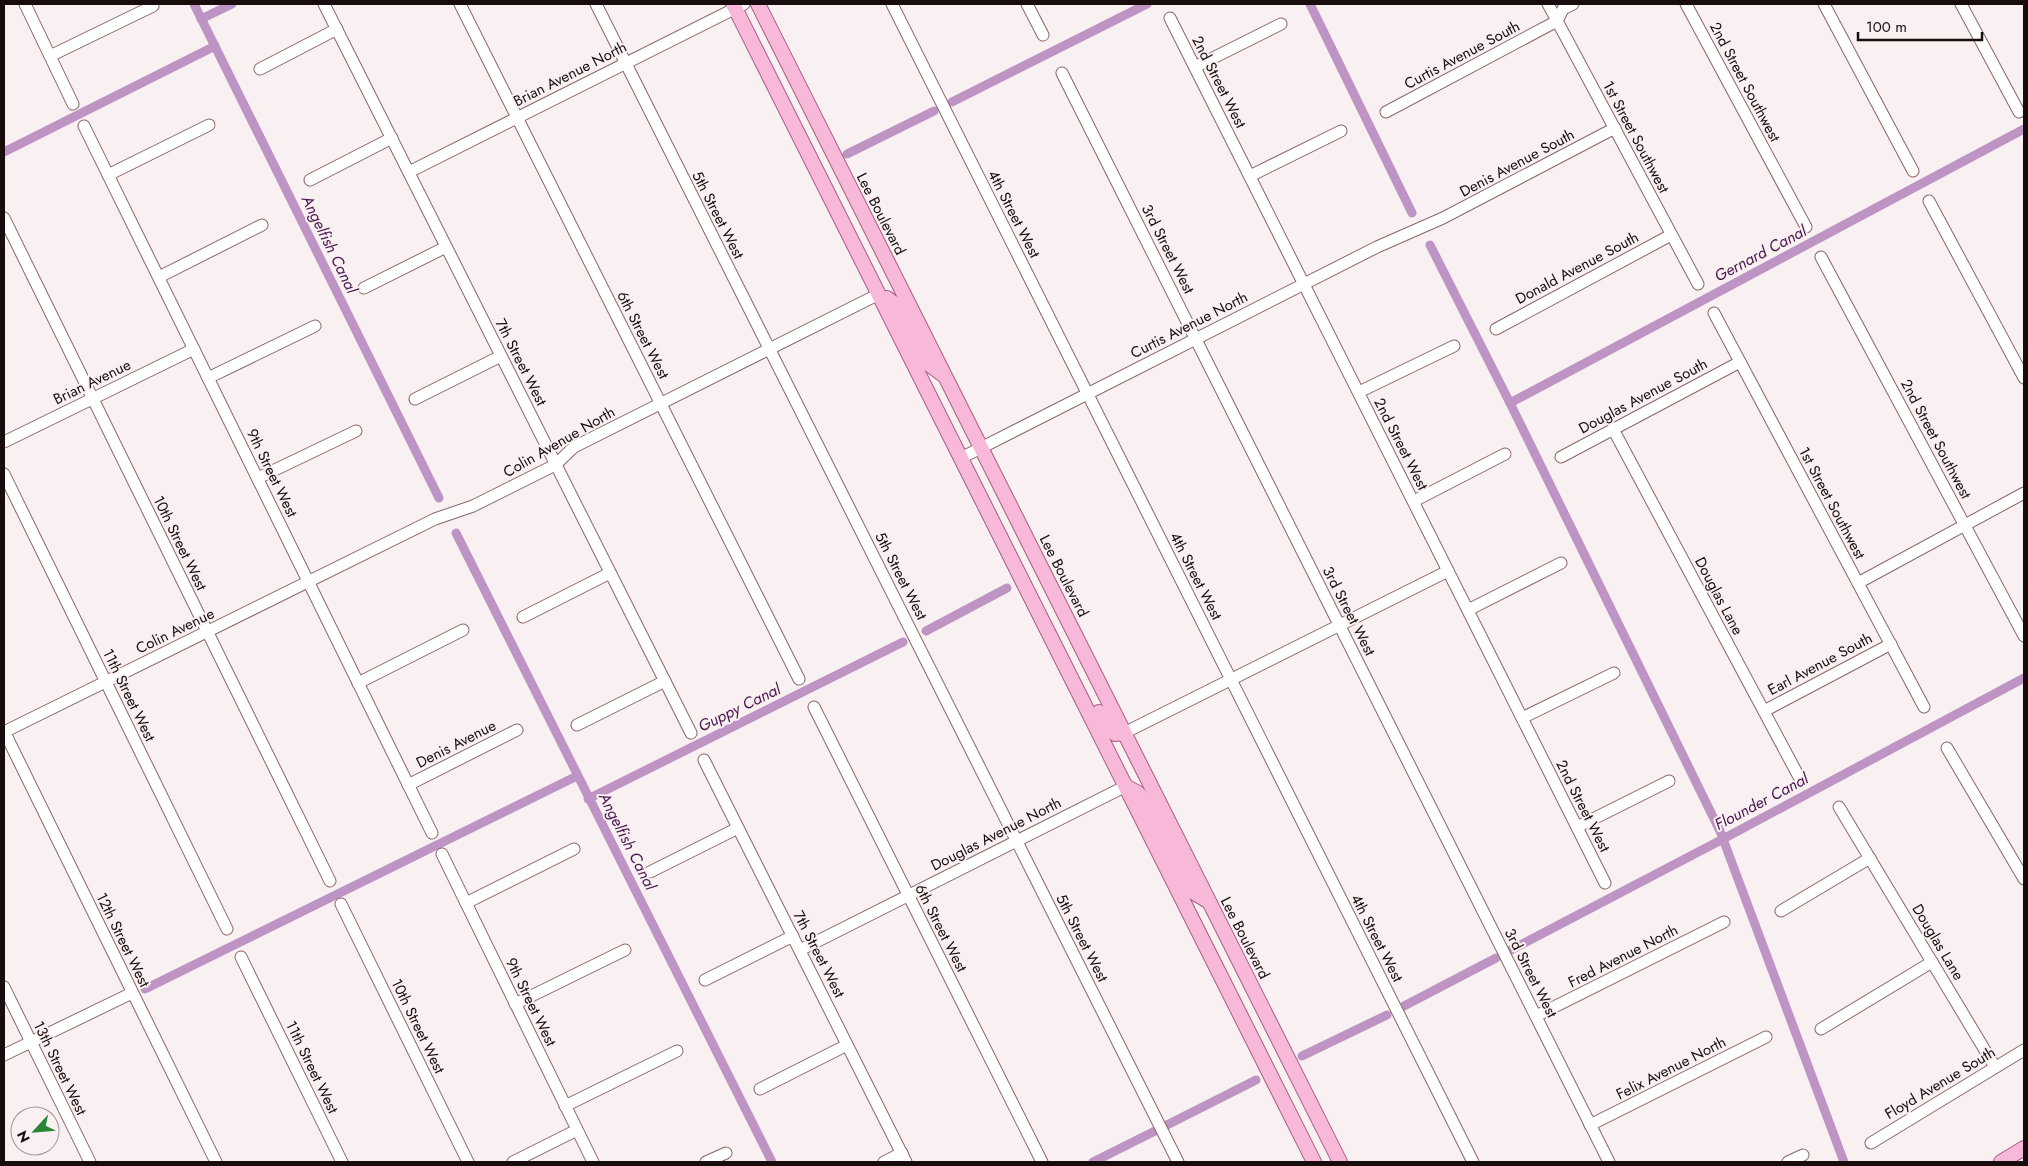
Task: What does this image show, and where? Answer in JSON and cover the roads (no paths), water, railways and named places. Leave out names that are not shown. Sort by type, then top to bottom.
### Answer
[{"type":"main road","name":"Lee Boulevard","points":[[758,4],[1340,1162]]},
{"type":"main road","points":[[738,5],[879,294],[1314,1162]]},
{"type":"main road","points":[[879,294],[895,304],[923,360],[944,376]]},
{"type":"main road","points":[[1043,621],[1057,630],[1107,728],[1115,734],[1124,733]]},
{"type":"main road","points":[[1126,786],[1138,793],[1144,800],[1191,891],[1209,902]]},
{"type":"main road","points":[[2001,1162],[2024,1148]]},
{"type":"main road","points":[[2016,1162],[2024,1158]]},
{"type":"street","points":[[25,4],[73,104]]},
{"type":"street","name":"7th Street West","points":[[324,4],[690,733]]},
{"type":"street","name":"6th Street West","points":[[460,4],[799,679]]},
{"type":"street","name":"5th Street West","points":[[596,4],[1178,1162]]},
{"type":"street","name":"4th Street West","points":[[892,4],[1473,1162]]},
{"type":"street","points":[[1028,4],[1043,35]]},
{"type":"street","name":"1st Street Southwest","points":[[1548,4],[1698,284]]},
{"type":"street","name":"Curtis Avenue South","points":[[1386,112],[1557,21],[1563,9],[1573,4]]},
{"type":"street","name":"2nd Street Southwest","points":[[1686,4],[1806,227]]},
{"type":"street","points":[[1824,4],[1913,171]]},
{"type":"street","points":[[1961,4],[2019,112]]},
{"type":"street","name":"Brian Avenue North","points":[[409,172],[738,5]]},
{"type":"street","points":[[50,56],[153,6]]},
{"type":"street","name":"2nd Street West","points":[[1170,18],[1605,883]]},
{"type":"street","points":[[1195,68],[1281,24]]},
{"type":"street","points":[[260,69],[337,30]]},
{"type":"street","name":"3rd Street West","points":[[1062,73],[1609,1162]]},
{"type":"street","name":"9th Street West","points":[[84,126],[432,833]]},
{"type":"street","points":[[108,175],[209,126]]},
{"type":"street","name":"Denis Avenue South","points":[[1434,223],[1614,128]]},
{"type":"street","points":[[1250,176],[1341,131]]},
{"type":"street","points":[[310,180],[392,138]]},
{"type":"street","points":[[1929,201],[2024,378]]},
{"type":"street","name":"10th Street West","points":[[4,218],[330,881]]},
{"type":"street","name":"Curtis Avenue North","points":[[961,458],[1377,247],[1434,223]]},
{"type":"street","points":[[158,276],[262,225]]},
{"type":"street","name":"Donald Avenue South","points":[[1496,329],[1671,235]]},
{"type":"street","points":[[364,288],[446,247]]},
{"type":"street","name":"2nd Street Southwest","points":[[1821,257],[2024,636]]},
{"type":"street","name":"Colin Avenue North","points":[[358,556],[435,519],[473,506],[556,464],[574,447],[879,294]]},
{"type":"street","name":"1st Street Southwest","points":[[1714,313],[1924,707]]},
{"type":"street","points":[[208,378],[315,326]]},
{"type":"street","points":[[1359,392],[1454,346]]},
{"type":"street","name":"Brian Avenue","points":[[4,442],[194,349]]},
{"type":"street","points":[[415,399],[500,356]]},
{"type":"street","name":"Douglas Avenue South","points":[[1561,457],[1740,362]]},
{"type":"street","name":"Douglas Lane","points":[[1613,429],[1799,777]]},
{"type":"street","points":[[258,478],[356,430]]},
{"type":"street","points":[[1414,502],[1505,454]]},
{"type":"street","name":"11th Street West","points":[[4,474],[227,929]]},
{"type":"street","points":[[1858,582],[2024,493]]},
{"type":"street","name":"Colin Avenue","points":[[4,732],[358,556]]},
{"type":"street","points":[[1468,610],[1561,563]]},
{"type":"street","points":[[1124,733],[1448,571]]},
{"type":"street","points":[[523,617],[610,573]]},
{"type":"street","points":[[358,683],[464,630]]},
{"type":"street","name":"Earl Avenue South","points":[[1764,711],[1891,644]]},
{"type":"street","points":[[1522,718],[1614,673]]},
{"type":"street","points":[[577,725],[665,681]]},
{"type":"street","name":"6th Street West","points":[[814,707],[1042,1162]]},
{"type":"street","name":"Denis Avenue","points":[[408,784],[517,730]]},
{"type":"street","name":"12th Street West","points":[[4,732],[216,1162]]},
{"type":"street","points":[[1947,748],[2024,879]]},
{"type":"street","name":"7th Street West","points":[[704,760],[904,1158]]},
{"type":"street","points":[[1577,827],[1668,781]]},
{"type":"street","name":"Douglas Avenue North","points":[[800,950],[1126,786]]},
{"type":"street","name":"Douglas Lane","points":[[1839,807],[1995,1067]]},
{"type":"street","points":[[650,872],[738,828]]},
{"type":"street","points":[[466,903],[574,850]]},
{"type":"street","name":"9th Street West","points":[[442,854],[593,1162]]},
{"type":"street","points":[[1781,911],[1870,858]]},
{"type":"street","name":"10th Street West","points":[[341,904],[468,1162]]},
{"type":"street","name":"Fred Avenue North","points":[[1536,1016],[1724,922]]},
{"type":"street","points":[[705,980],[793,936]]},
{"type":"street","points":[[515,1004],[624,950]]},
{"type":"street","name":"11th Street West","points":[[241,957],[342,1162]]},
{"type":"street","points":[[1821,1029],[1932,962]]},
{"type":"street","name":"13th Street West","points":[[4,987],[90,1162]]},
{"type":"street","points":[[4,1055],[132,993]]},
{"type":"street","name":"Felix Avenue North","points":[[1590,1125],[1766,1037]]},
{"type":"street","points":[[760,1089],[847,1045]]},
{"type":"street","name":"Floyd Avenue South","points":[[1871,1143],[2024,1050]]},
{"type":"street","points":[[565,1106],[677,1052]]},
{"type":"street","points":[[513,1162],[577,1130]]},
{"type":"street","points":[[706,1162],[726,1153]]},
{"type":"street","points":[[1788,1162],[1803,1154]]},
{"type":"street","points":[[884,1162],[904,1158]]},
{"type":"waterway","name":"Angelfish Canal","points":[[194,4],[439,498]]},
{"type":"waterway","points":[[201,19],[232,4]]},
{"type":"waterway","points":[[952,102],[1147,4]]},
{"type":"waterway","points":[[1310,4],[1412,213]]},
{"type":"waterway","points":[[4,152],[215,46]]},
{"type":"waterway","points":[[847,154],[934,111]]},
{"type":"waterway","name":"Gernard Canal","points":[[1510,403],[2024,129]]},
{"type":"waterway","points":[[1430,245],[1510,403],[1720,831],[1844,1162]]},
{"type":"waterway","name":"Angelfish Canal","points":[[456,533],[772,1162]]},
{"type":"waterway","name":"Guppy Canal","points":[[926,631],[1007,588]]},
{"type":"waterway","name":"Guppy Canal","points":[[588,799],[903,642]]},
{"type":"waterway","name":"Flounder Canal","points":[[1511,950],[2024,678]]},
{"type":"waterway","points":[[145,989],[577,776]]},
{"type":"waterway","name":"Flounder Canal","points":[[1404,1006],[1496,958]]},
{"type":"waterway","name":"Flounder Canal","points":[[1302,1056],[1387,1015]]},
{"type":"waterway","name":"Flounder Canal","points":[[1167,1125],[1256,1080]]},
{"type":"waterway","name":"Flounder Canal","points":[[1093,1162],[1155,1131]]}]
